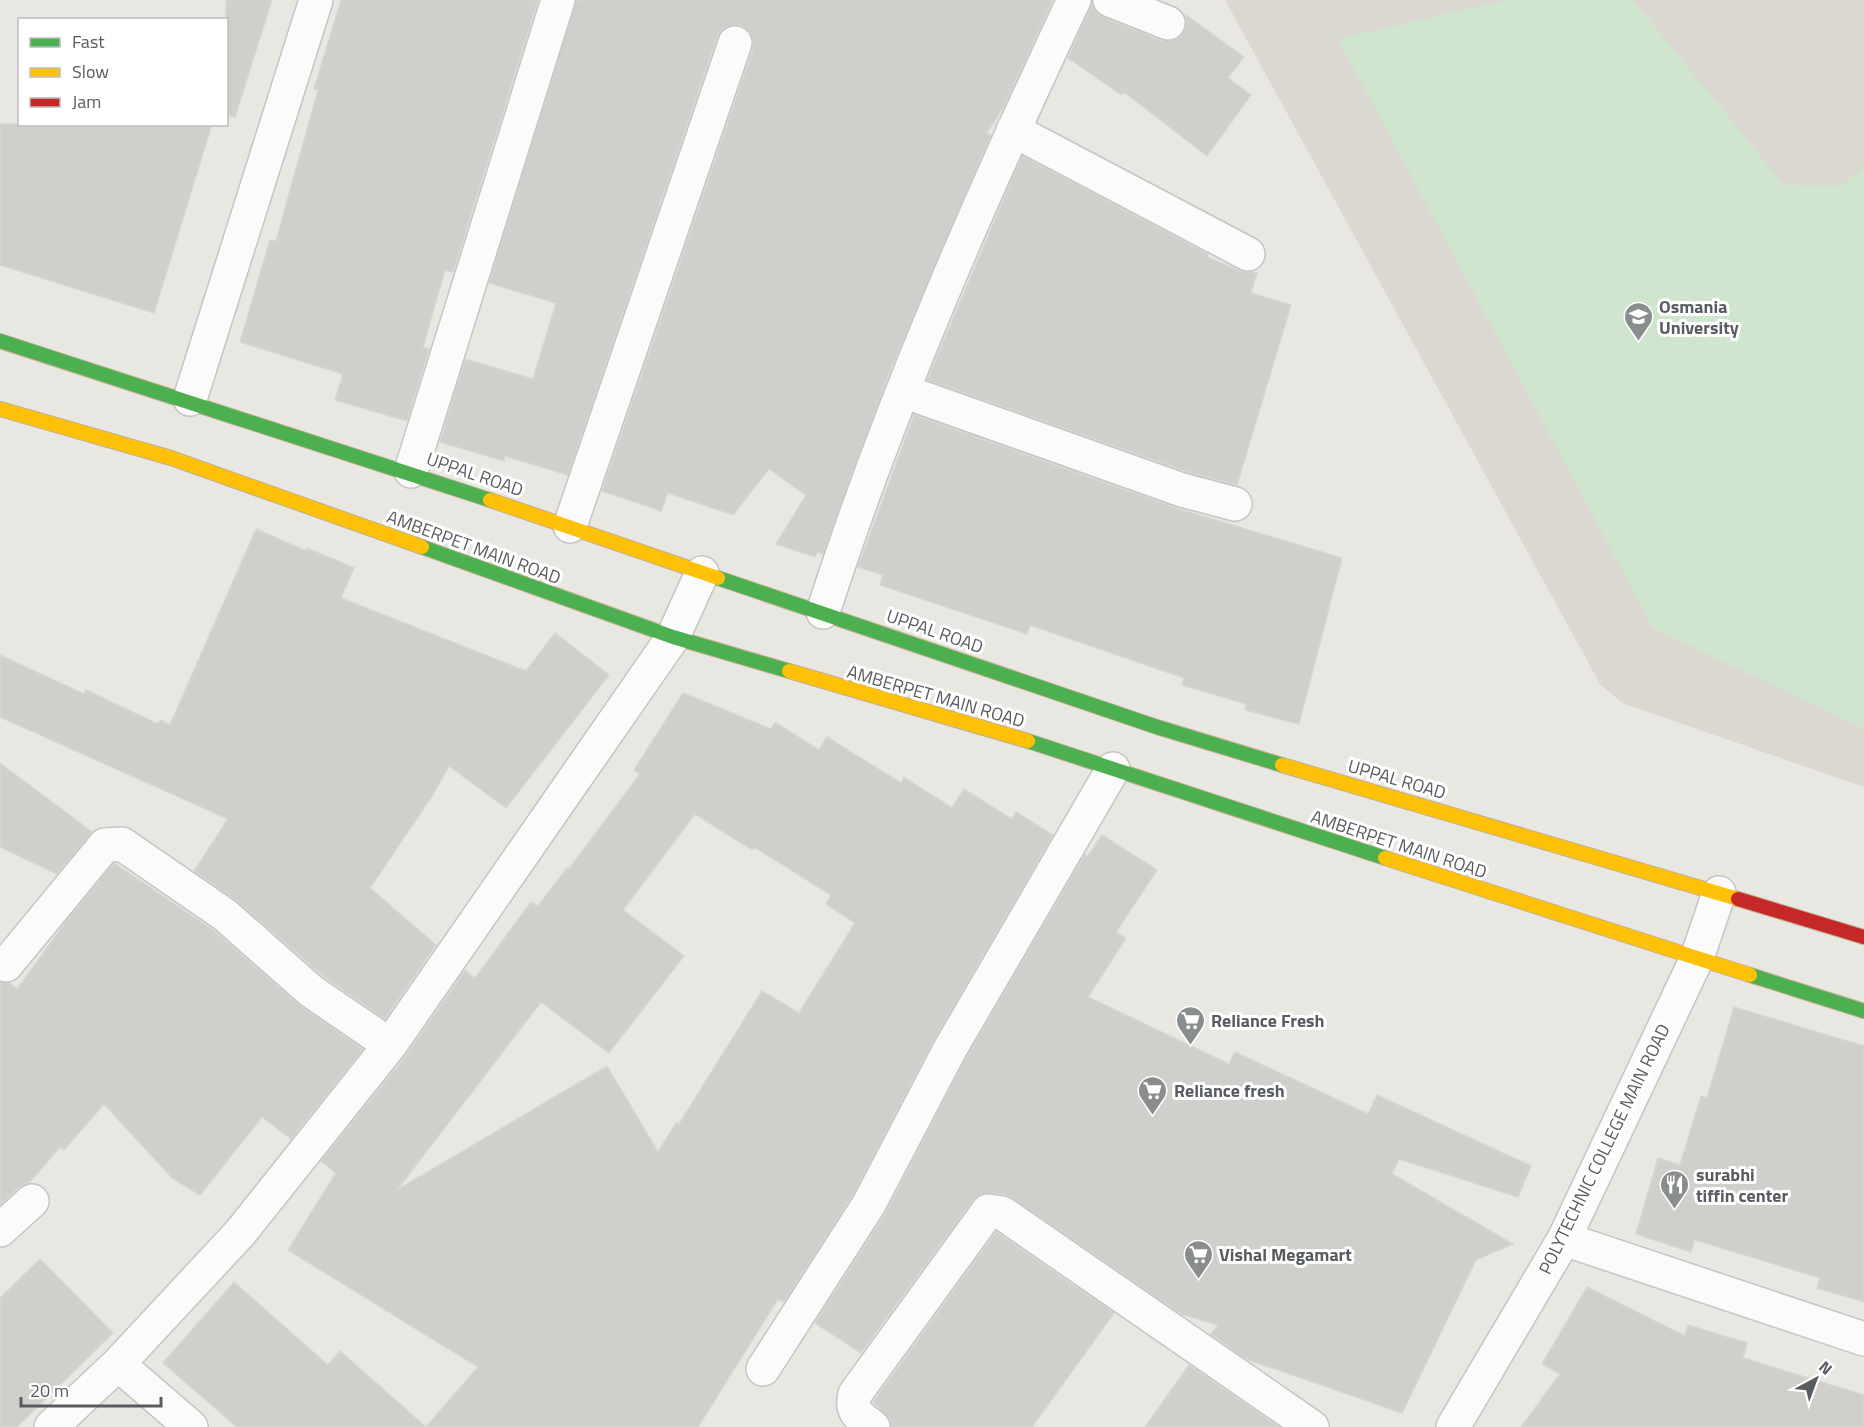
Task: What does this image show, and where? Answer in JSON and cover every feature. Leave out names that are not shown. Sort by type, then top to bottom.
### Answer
[{"type":"highway","name":"UPPAL ROAD","points":[[0,341],[190,399],[411,471],[702,573],[824,612],[1161,728],[1864,937]]},
{"type":"highway","name":"AMBERPET MAIN ROAD","points":[[0,409],[171,458],[673,637],[1113,769],[1864,1011]]},
{"type":"street","points":[[190,399],[316,0]]},
{"type":"street","points":[[411,471],[558,0]]},
{"type":"street","points":[[824,612],[857,506],[903,391],[1013,130],[1074,0]]},
{"type":"street","points":[[1110,0],[1168,23]]},
{"type":"street","points":[[570,526],[735,43]]},
{"type":"street","points":[[1013,130],[1248,254]]},
{"type":"street","points":[[903,391],[1182,490],[1234,504]]},
{"type":"street","points":[[51,1427],[118,1364],[240,1233],[390,1045],[673,637],[702,573]]},
{"type":"street","points":[[763,1369],[869,1204],[950,1049],[1113,769]]},
{"type":"street","points":[[6,965],[105,845],[122,844],[225,915],[311,992],[390,1045]]},
{"type":"street","name":"POLYTECHNIC COLLEGE MAIN ROAD","points":[[1453,1427],[1564,1239],[1696,958],[1719,893]]},
{"type":"street","points":[[0,1230],[32,1201]]},
{"type":"street","points":[[873,1427],[855,1413],[852,1404],[855,1394],[988,1211],[1002,1213],[1312,1427]]},
{"type":"street","points":[[1564,1239],[1864,1339]]},
{"type":"street","points":[[118,1364],[191,1427]]},
{"type":"shaded area","name":"Osmania University","points":[[1225,0],[1864,0],[1864,787],[1622,703],[1600,684]]},
{"type":"green space","name":"Osmania University","points":[[1507,0],[1633,0],[1784,185],[1840,186],[1864,168],[1864,729],[1653,628],[1338,39]]},
{"type":"building","points":[[226,0],[272,0],[235,117],[228,115],[228,18],[226,18]]},
{"type":"building","points":[[341,0],[538,0],[453,272],[445,270],[423,347],[429,349],[407,421],[335,400],[343,374],[240,342],[270,240],[276,241],[318,90],[314,89]]},
{"type":"building","points":[[576,0],[1053,0],[1004,106],[987,133],[991,135],[890,371],[823,554],[817,552],[815,557],[776,544],[806,495],[769,469],[733,515],[668,493],[661,511],[602,491],[753,49],[753,40],[749,31],[740,25],[731,25],[723,29],[717,37],[568,475],[505,456],[504,461],[440,442],[465,359],[533,379],[556,303],[489,283]]},
{"type":"building","points":[[1092,4],[1096,12],[1103,17],[1162,41],[1171,41],[1180,37],[1186,29],[1186,15],[1244,57],[1228,78],[1251,95],[1207,156],[1124,92],[1122,95],[1068,58]]},
{"type":"building","points":[[0,124],[18,124],[18,126],[211,126],[154,313],[0,265]]},
{"type":"building","points":[[1022,156],[1208,254],[1207,257],[1240,271],[1257,273],[1251,293],[1291,305],[1237,485],[1188,472],[927,380]]},
{"type":"building","points":[[914,415],[1176,508],[1342,558],[1299,724],[1245,710],[1246,704],[1182,685],[1184,678],[1030,625],[1027,634],[880,585],[883,575],[858,567]]},
{"type":"building","points":[[256,529],[306,551],[307,548],[354,568],[341,598],[526,671],[555,633],[609,675],[506,808],[449,766],[432,796],[370,888],[436,945],[385,1019],[323,976],[237,901],[194,871],[228,819],[0,717],[0,655],[84,694],[86,690],[158,724],[160,720],[170,725]]},
{"type":"building","points":[[683,693],[771,729],[775,722],[819,750],[827,737],[901,783],[904,777],[952,808],[964,789],[1012,819],[1016,812],[1053,835],[934,1040],[853,1195],[784,1302],[778,1299],[698,1427],[426,1427],[478,1367],[288,1250],[336,1173],[321,1161],[405,1057],[465,970],[475,978],[531,902],[538,906],[567,868],[569,869],[640,774],[634,770]],"holes":[[[695,814],[752,850],[754,847],[831,895],[826,904],[855,923],[799,1013],[762,991],[679,1124],[676,1123],[658,1152],[607,1066],[397,1190],[541,1002],[609,1053],[684,956],[623,910]]]},
{"type":"building","points":[[0,763],[92,832],[57,874],[0,847]]},
{"type":"building","points":[[1102,835],[1157,870],[1116,932],[1126,938],[1088,997],[1229,1064],[1235,1052],[1368,1114],[1377,1095],[1531,1166],[1518,1197],[1399,1159],[1392,1174],[1513,1244],[1476,1260],[1402,1413],[1246,1359],[1211,1334],[1218,1325],[1181,1314],[1005,1194],[981,1194],[973,1200],[861,1353],[815,1323],[885,1214],[966,1058],[1085,854],[1088,856]]},
{"type":"building","points":[[114,863],[213,930],[299,1005],[363,1049],[291,1139],[262,1117],[200,1195],[173,1179],[104,1104],[64,1150],[60,1147],[29,1183],[19,1187],[0,1205],[0,982],[9,983],[17,989],[71,915]]},
{"type":"building","points":[[1734,1007],[1864,1046],[1864,1302],[1817,1288],[1820,1278],[1695,1240],[1691,1252],[1636,1234],[1658,1158],[1680,1165],[1701,1096],[1707,1098]]},
{"type":"building","points":[[996,1232],[1114,1313],[1032,1427],[891,1427],[890,1419],[873,1402]]},
{"type":"building","points":[[40,1259],[113,1333],[17,1427],[0,1427],[0,1298]]},
{"type":"building","points":[[234,1282],[328,1365],[340,1351],[426,1427],[237,1427],[163,1363]]},
{"type":"building","points":[[1587,1287],[1685,1336],[1688,1325],[1747,1343],[1743,1358],[1864,1395],[1864,1427],[1521,1427],[1560,1374],[1542,1364]]},
{"type":"building","points":[[1189,1365],[1279,1427],[1145,1427]]},
{"type":"traffic: fast","points":[[0,341],[490,500]]},
{"type":"traffic: fast","points":[[422,547],[673,637],[789,671]]},
{"type":"traffic: fast","points":[[718,578],[1157,727],[1282,765]]},
{"type":"traffic: fast","points":[[1028,741],[1385,858]]},
{"type":"traffic: fast","points":[[1750,975],[1864,1011]]},
{"type":"traffic: slow","points":[[0,409],[171,458],[422,547]]},
{"type":"traffic: slow","points":[[490,500],[718,578]]},
{"type":"traffic: slow","points":[[789,671],[1028,741]]},
{"type":"traffic: slow","points":[[1282,765],[1738,899]]},
{"type":"traffic: slow","points":[[1385,858],[1750,975]]},
{"type":"traffic: jam","points":[[1738,899],[1864,937]]},
{"type":"place","name":"Osmania University","points":[[1638,342]]},
{"type":"place","name":"Reliance Fresh","points":[[1190,1046]]},
{"type":"place","name":"Reliance fresh","points":[[1153,1116]]},
{"type":"place","name":"surabhi tiffin center","points":[[1675,1210]]},
{"type":"place","name":"Vishal Megamart","points":[[1198,1280]]}]
